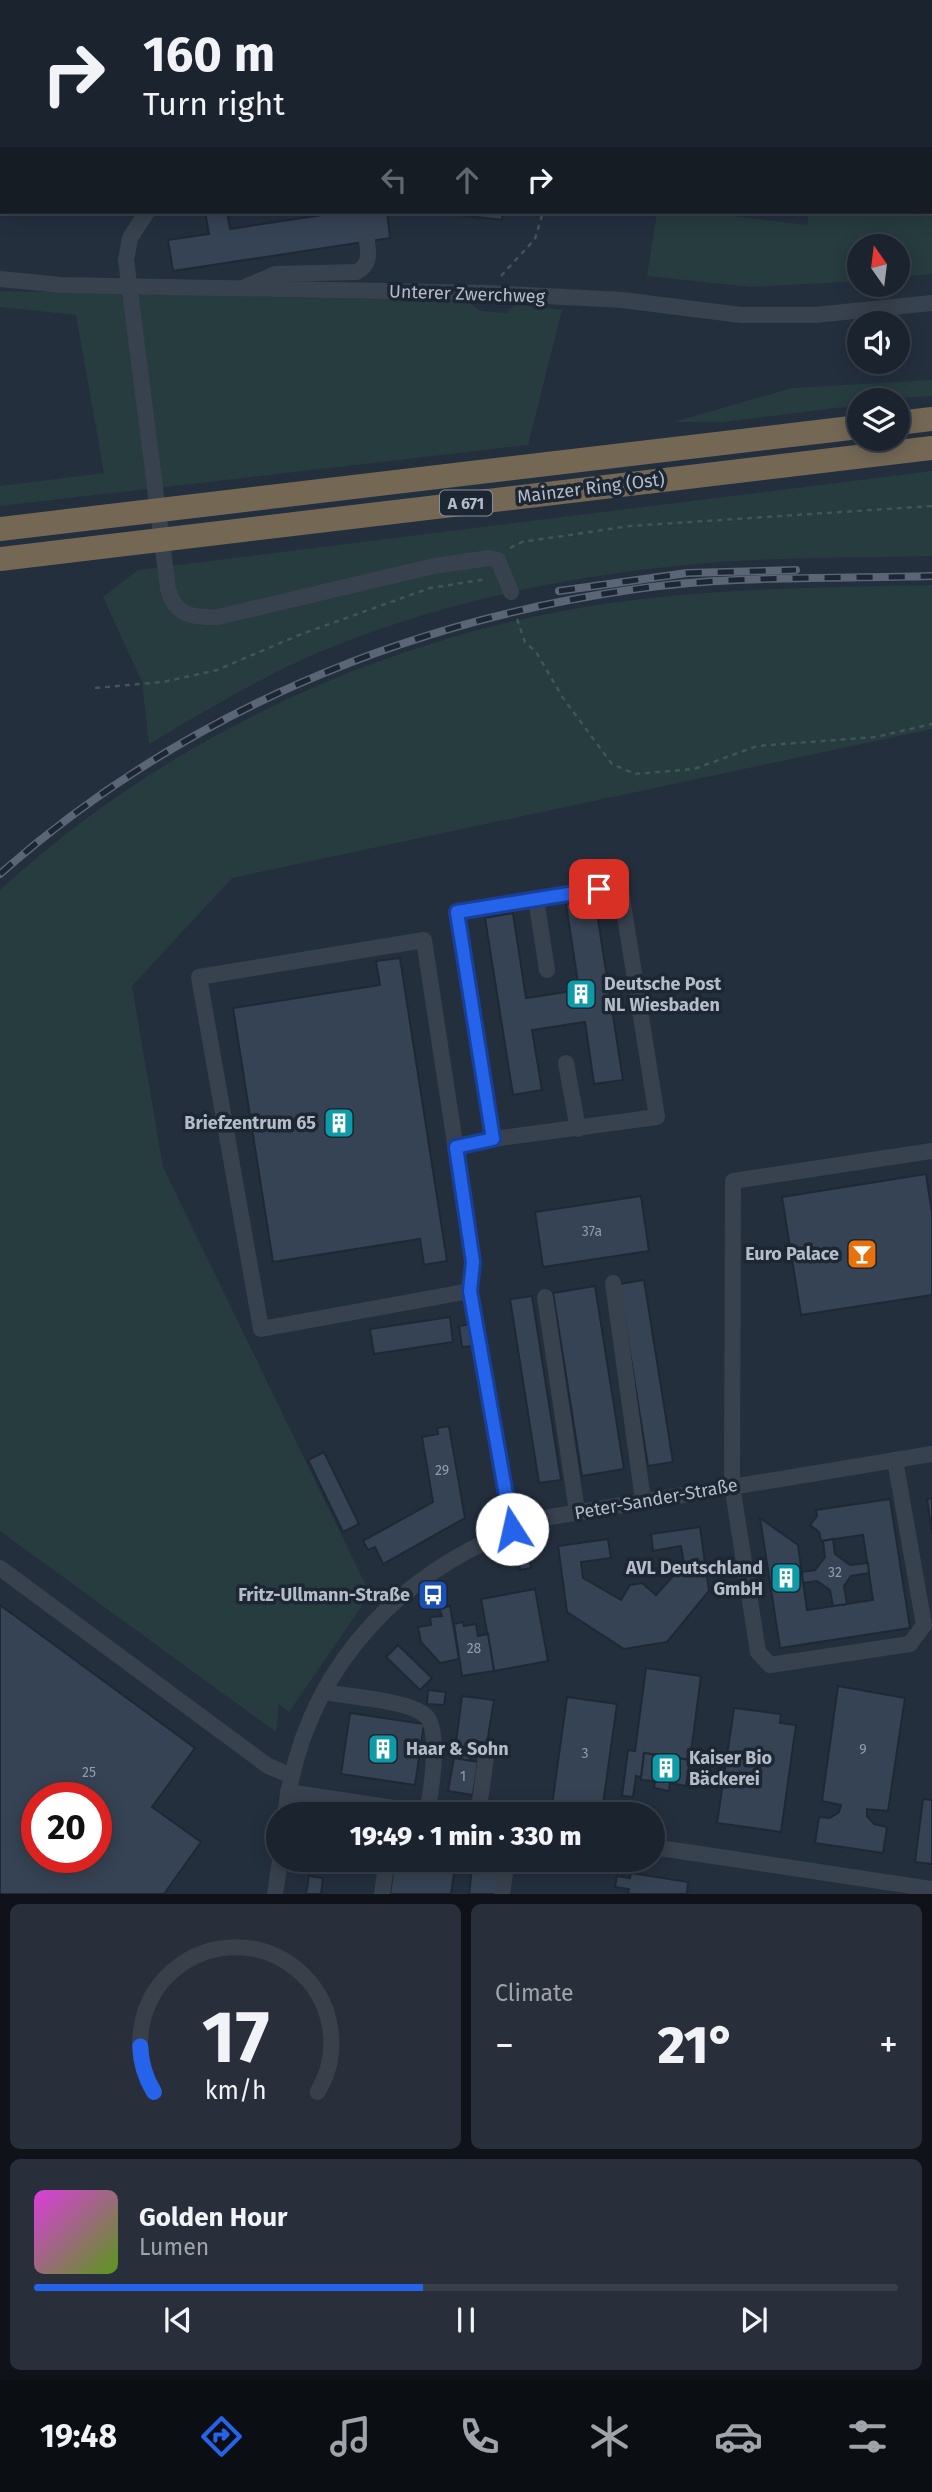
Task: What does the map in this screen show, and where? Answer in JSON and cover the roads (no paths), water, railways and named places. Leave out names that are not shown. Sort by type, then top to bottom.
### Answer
[{"type":"highway","points":[[910,422],[932,419]]},
{"type":"highway","name":"Mainzer Ring (Ost)","points":[[0,529],[847,429]]},
{"type":"highway","name":"Mainzer Ring (Ost)","points":[[0,559],[932,448]]},
{"type":"street","points":[[146,214],[130,238],[126,260],[168,589],[171,599],[182,613],[192,617],[218,617],[435,566],[489,558],[498,560],[511,593]]},
{"type":"street","points":[[243,288],[275,274],[357,272],[365,267],[369,259],[367,242]]},
{"type":"street","name":"Unterer Zwerchweg","points":[[0,279],[130,286],[488,293],[622,300],[741,316],[815,315],[932,303]]},
{"type":"street","points":[[456,1147],[493,1139],[657,1117],[620,886],[457,912],[493,1139]]},
{"type":"street","points":[[536,899],[547,970]]},
{"type":"street","points":[[470,1291],[261,1329],[199,977],[424,940],[473,1262],[470,1291],[512,1529]]},
{"type":"street","points":[[566,1063],[578,1129]]},
{"type":"street","points":[[895,1460],[924,1625],[910,1644],[770,1665],[758,1652],[732,1485],[733,1181],[932,1151]]},
{"type":"street","points":[[613,1283],[643,1500]]},
{"type":"street","points":[[544,1297],[577,1512]]},
{"type":"street","name":"Peter-Sander-Straße","points":[[287,1802],[311,1717],[369,1626],[396,1600],[460,1553],[512,1529],[577,1512],[932,1454]]},
{"type":"street","points":[[0,1568],[290,1784],[361,1802]]},
{"type":"street","points":[[325,1692],[415,1709],[428,1718],[433,1732],[433,1802]]},
{"type":"street","points":[[480,1802],[487,1751]]},
{"type":"street","points":[[665,1849],[915,1890],[932,1889]]},
{"type":"street","points":[[275,1894],[278,1872]]},
{"type":"street","points":[[382,1894],[385,1872]]},
{"type":"street","points":[[502,1894],[505,1872]]},
{"type":"railway","points":[[559,591],[687,573],[796,570]]},
{"type":"railway","points":[[0,874],[69,818],[142,767],[218,723],[297,685],[378,652],[462,625],[548,604],[636,589],[709,581],[932,576]]},
{"type":"place","name":"Deutsche Post NL Wiesbaden","points":[[581,994]]},
{"type":"place","name":"Briefzentrum 65","points":[[339,1123]]},
{"type":"place","name":"Euro Palace","points":[[862,1254]]},
{"type":"place","name":"AVL Deutschland GmbH","points":[[786,1578]]},
{"type":"place","name":"Fritz-Ullmann-Straße","points":[[433,1595]]},
{"type":"place","name":"Haar & Sohn","points":[[383,1749]]},
{"type":"place","name":"Kaiser Bio Bäckerei","points":[[666,1768]]}]
